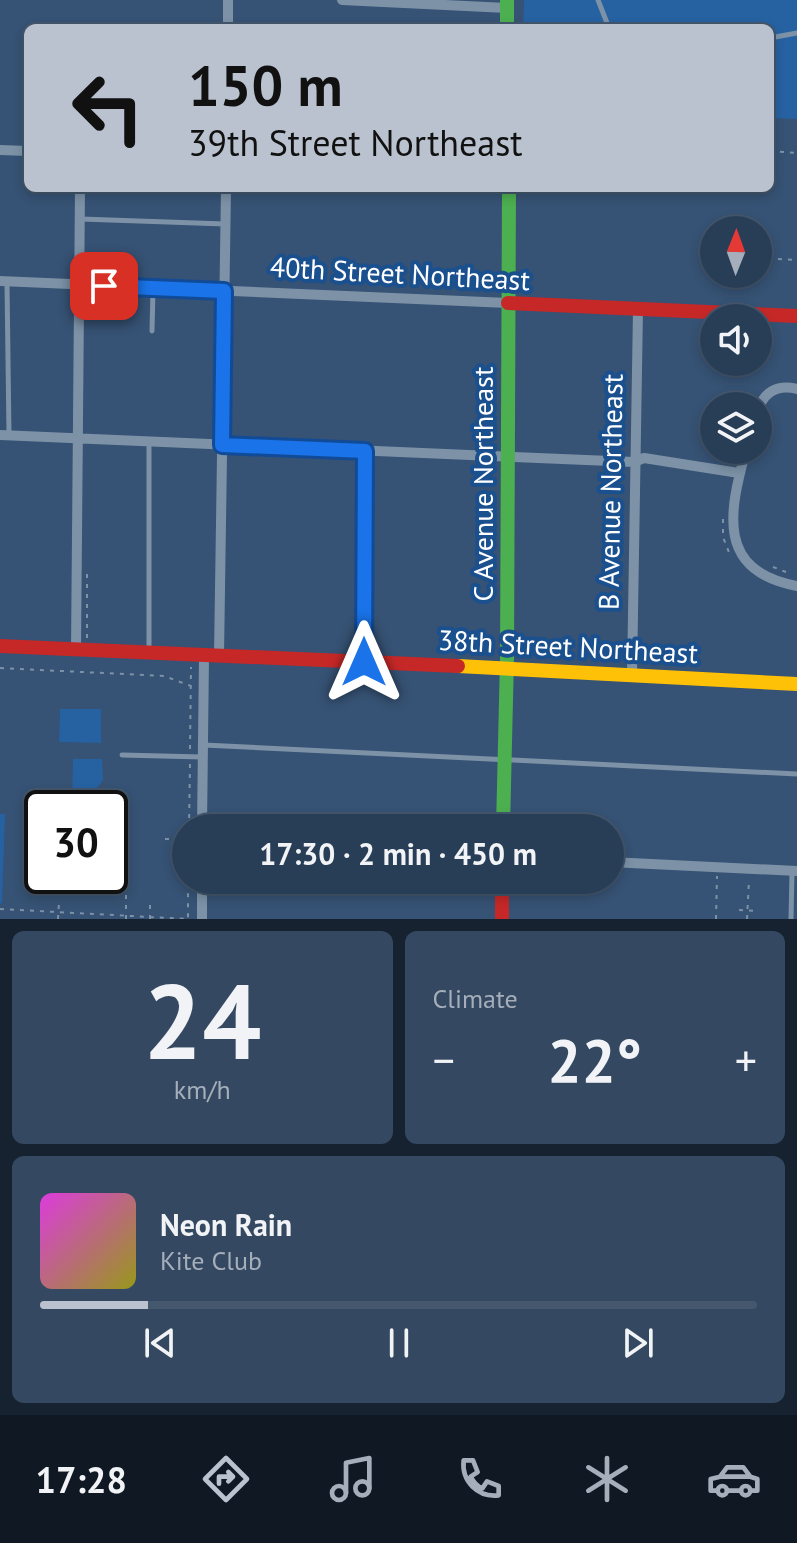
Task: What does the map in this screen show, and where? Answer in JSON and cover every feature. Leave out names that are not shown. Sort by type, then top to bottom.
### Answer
[{"type":"street","points":[[228,0],[228,24]]},
{"type":"street","points":[[342,0],[507,4]]},
{"type":"street","points":[[0,150],[24,151]]},
{"type":"street","points":[[76,650],[80,192]]},
{"type":"street","points":[[202,814],[206,658],[222,445],[226,192]]},
{"type":"street","name":"C Avenue Northeast","points":[[503,814],[509,457],[509,192]]},
{"type":"street","name":"40th Street Northeast","points":[[4,281],[797,316]]},
{"type":"street","name":"B Avenue Northeast","points":[[632,675],[638,309]]},
{"type":"street","points":[[769,392],[782,387],[797,389]]},
{"type":"street","points":[[4,435],[634,462],[644,458],[739,473]]},
{"type":"street","points":[[364,662],[365,451]]},
{"type":"street","points":[[742,464],[732,526],[736,546],[743,559],[760,573],[797,586]]},
{"type":"street","name":"38th Street Northeast","points":[[0,646],[797,684]]},
{"type":"street","points":[[624,863],[795,870]]},
{"type":"street","points":[[202,894],[202,919]]},
{"type":"street","points":[[502,894],[502,919]]},
{"type":"lane","points":[[598,0],[607,24]]},
{"type":"lane","points":[[774,37],[797,33]]},
{"type":"lane","points":[[80,219],[225,224]]},
{"type":"lane","points":[[4,281],[4,435]]},
{"type":"lane","points":[[152,331],[153,288]]},
{"type":"lane","points":[[149,442],[149,654]]},
{"type":"lane","points":[[122,755],[190,756],[203,751],[504,759],[797,774]]},
{"type":"lane","points":[[791,919],[795,870]]},
{"type":"path","points":[[774,151],[797,153]]},
{"type":"path","points":[[772,259],[795,260],[797,255]]},
{"type":"path","points":[[767,565],[789,573]]},
{"type":"path","points":[[191,814],[191,686],[206,658]]},
{"type":"path","points":[[0,668],[164,676],[191,686]]},
{"type":"path","points":[[165,839],[172,839]]},
{"type":"path","points":[[717,917],[718,875]]},
{"type":"path","points":[[747,919],[749,879]]},
{"type":"path","points":[[126,894],[126,917]]},
{"type":"path","points":[[0,909],[105,917],[188,919],[188,894]]},
{"type":"path","points":[[58,919],[59,902]]},
{"type":"path","points":[[150,904],[150,918]]},
{"type":"path","points":[[739,910],[757,911]]},
{"type":"shaded area","points":[[524,0],[797,0],[797,119],[774,118],[774,24],[523,24]]},
{"type":"shaded area","points":[[60,709],[101,709],[101,743],[59,742]]},
{"type":"shaded area","points":[[73,759],[102,759],[103,780],[96,790],[72,790]]},
{"type":"shaded area","points":[[0,814],[5,814],[2,904],[0,903]]},
{"type":"traffic: fast","points":[[507,0],[507,24]]},
{"type":"traffic: fast","points":[[503,814],[509,192]]},
{"type":"traffic: slow","points":[[458,666],[797,684]]},
{"type":"traffic: jam","points":[[508,303],[797,316]]},
{"type":"traffic: jam","points":[[0,646],[458,666]]},
{"type":"traffic: jam","points":[[502,894],[502,919]]},
{"type":"route","points":[[104,286],[224,291],[222,445],[365,451],[364,662]]}]
